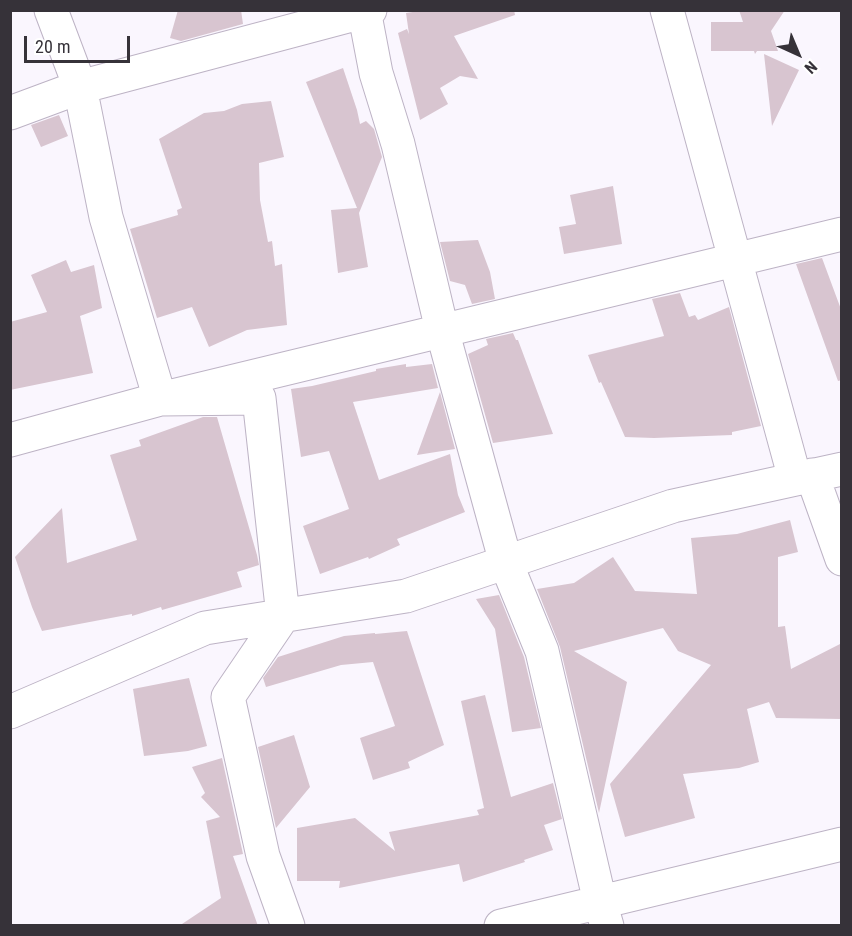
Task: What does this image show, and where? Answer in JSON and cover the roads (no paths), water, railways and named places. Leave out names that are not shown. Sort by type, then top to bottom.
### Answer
[{"type":"street","points":[[51,10],[80,87],[106,217],[160,399]]},
{"type":"street","points":[[667,10],[734,259],[816,474],[842,560]]},
{"type":"street","points":[[10,113],[80,87],[366,11],[376,73],[398,144],[442,330],[506,563],[542,651],[604,914]]},
{"type":"street","points":[[10,440],[160,399],[842,234]]},
{"type":"street","points":[[160,399],[259,398],[283,616],[228,697],[262,856],[288,926]]},
{"type":"street","points":[[10,712],[205,628],[406,596],[673,506],[816,474]]},
{"type":"street","points":[[501,926],[604,914],[842,844]]}]
